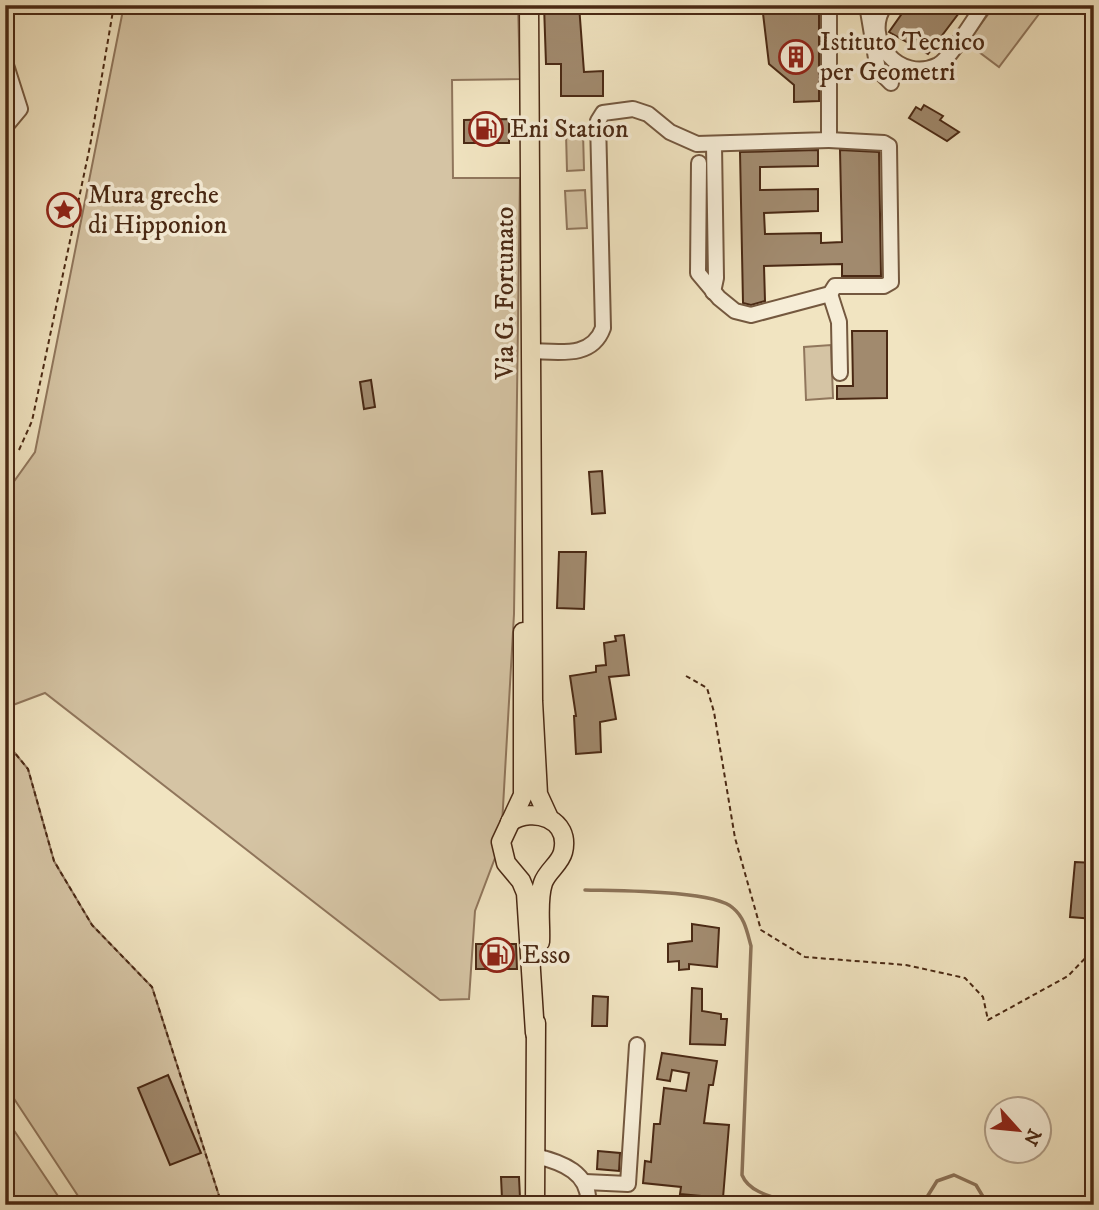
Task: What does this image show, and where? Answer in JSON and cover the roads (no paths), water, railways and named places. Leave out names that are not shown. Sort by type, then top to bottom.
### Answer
[{"type":"main road","name":"Via G. Fortunato","points":[[530,5],[531,580]]},
{"type":"main road","points":[[531,580],[538,794],[549,818],[562,834],[564,844],[563,854],[543,882],[541,901],[535,1032],[535,1205]]},
{"type":"main road","points":[[531,580],[521,650],[523,795],[501,842],[506,863],[526,893],[535,1032]]},
{"type":"main road","points":[[510,823],[529,813],[549,818]]},
{"type":"main road","points":[[513,870],[532,877],[551,870]]},
{"type":"street","points":[[830,5],[830,140]]},
{"type":"street","points":[[867,5],[878,70],[891,83]]},
{"type":"street","points":[[885,5],[881,11],[879,30],[884,52],[896,64],[923,69],[940,64],[984,5]]},
{"type":"street","points":[[5,62],[20,109],[8,125]]},
{"type":"street","points":[[532,351],[585,350],[599,338],[603,328],[598,121],[603,113],[633,109],[648,114],[685,139],[714,145],[830,140],[889,146],[891,282],[884,286],[835,286],[830,294],[751,315],[735,311],[713,292],[698,273],[698,163]]},
{"type":"street","points":[[713,292],[716,278],[714,145]]},
{"type":"street","points":[[830,294],[839,323],[839,373]]},
{"type":"street","points":[[585,1182],[628,1184],[638,1045]]},
{"type":"street","points":[[535,1156],[559,1162],[585,1182],[589,1191],[588,1205]]},
{"type":"waterway","points":[[585,890],[663,893],[706,898],[722,902],[740,916],[751,946],[742,1175],[746,1182],[758,1191],[798,1205]]},
{"type":"waterway","points":[[922,1205],[937,1181],[954,1175],[976,1185],[988,1205]]},
{"type":"place","name":"Istituto Tecnico per Geometri","points":[[796,57]]},
{"type":"place","name":"Eni Station","points":[[486,129]]},
{"type":"place","name":"Mura greche di Hipponion","points":[[64,210]]},
{"type":"place","name":"Esso","points":[[497,955]]}]
